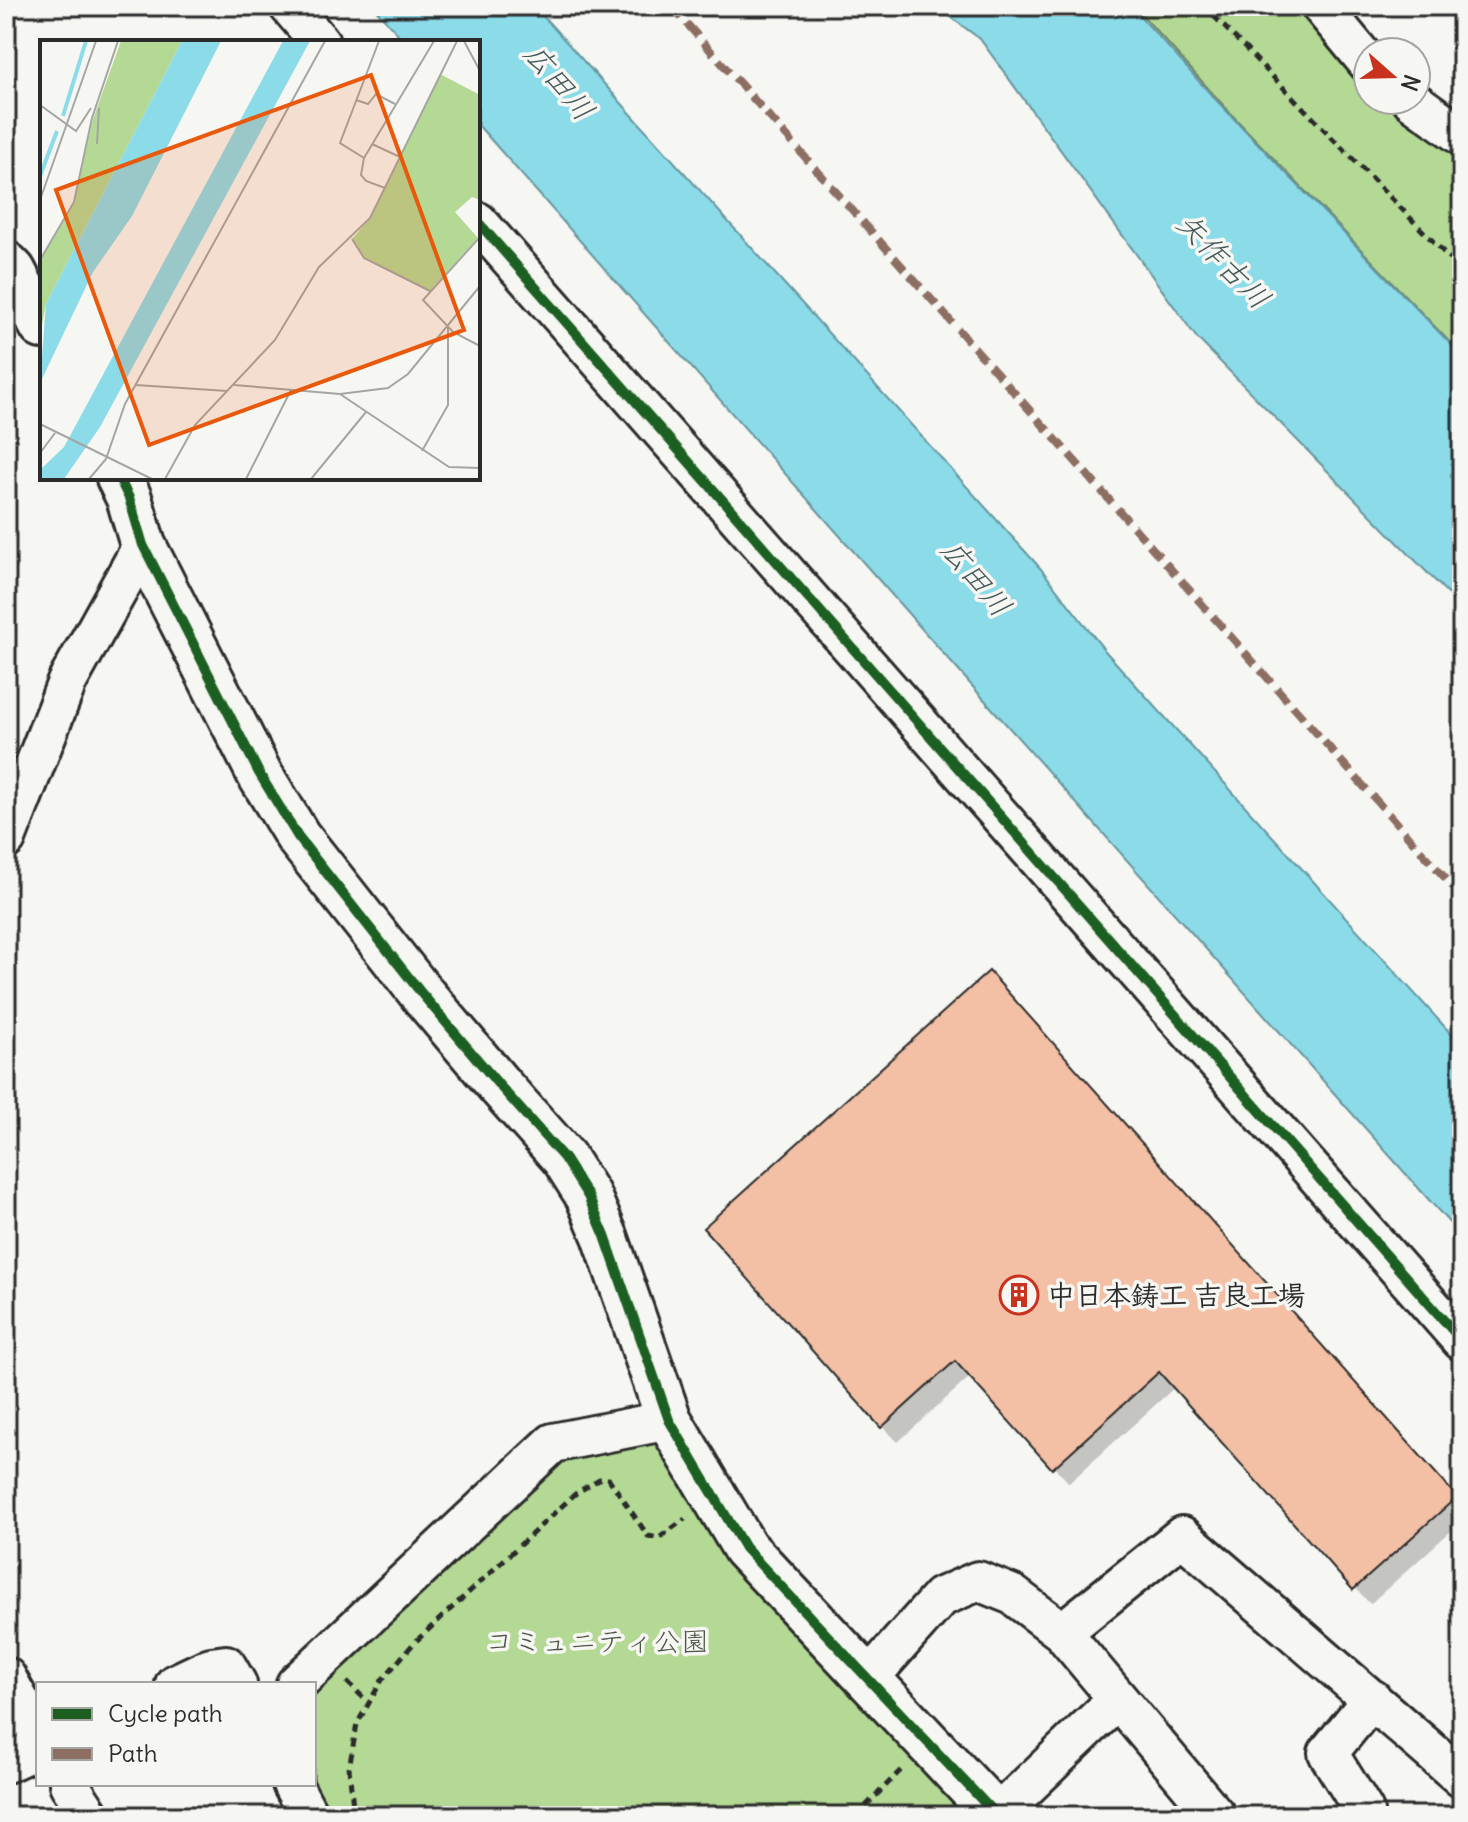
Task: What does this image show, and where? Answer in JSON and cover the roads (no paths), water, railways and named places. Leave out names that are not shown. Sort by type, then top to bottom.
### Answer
[{"type":"street","points":[[289,6],[318,40]]},
{"type":"street","points":[[1321,6],[1352,44]]},
{"type":"street","points":[[1432,114],[1462,136]]},
{"type":"street","points":[[480,224],[1462,1341]]},
{"type":"street","points":[[6,264],[13,271],[40,322]]},
{"type":"street","points":[[131,485],[143,545],[259,773],[298,837],[422,994],[564,1158],[588,1196],[669,1420],[745,1548],[997,1816],[1118,1699]]},
{"type":"street","points":[[8,830],[67,682],[143,545]]},
{"type":"street","points":[[298,1682],[553,1443],[669,1420]]},
{"type":"street","points":[[1062,1632],[1182,1536],[1462,1778]]},
{"type":"street","points":[[868,1679],[941,1597],[978,1581],[1013,1595],[1062,1632],[1216,1816]]},
{"type":"street","points":[[179,1682],[211,1667],[226,1665],[236,1682]]},
{"type":"street","points":[[6,1677],[36,1730]]},
{"type":"street","points":[[1359,1816],[1364,1811],[1328,1753],[1372,1699]]},
{"type":"street","points":[[6,1732],[36,1745]]},
{"type":"street","points":[[6,1763],[36,1747]]},
{"type":"street","points":[[70,1786],[90,1816]]},
{"type":"street","points":[[293,1786],[309,1816]]},
{"type":"water","name":"広田川","points":[[373,6],[534,6],[1041,569],[1106,652],[1462,1046],[1462,1237],[480,127],[480,40],[403,40]]},
{"type":"water","name":"矢作古川","points":[[936,6],[1131,6],[1215,99],[1462,356],[1462,608],[1197,338],[980,39]]},
{"type":"place","name":"中日本鋳工 吉良工場","points":[[1019,1295]]},
{"type":"park label","name":"コミュニティ公園","points":[[597,1641]]}]
